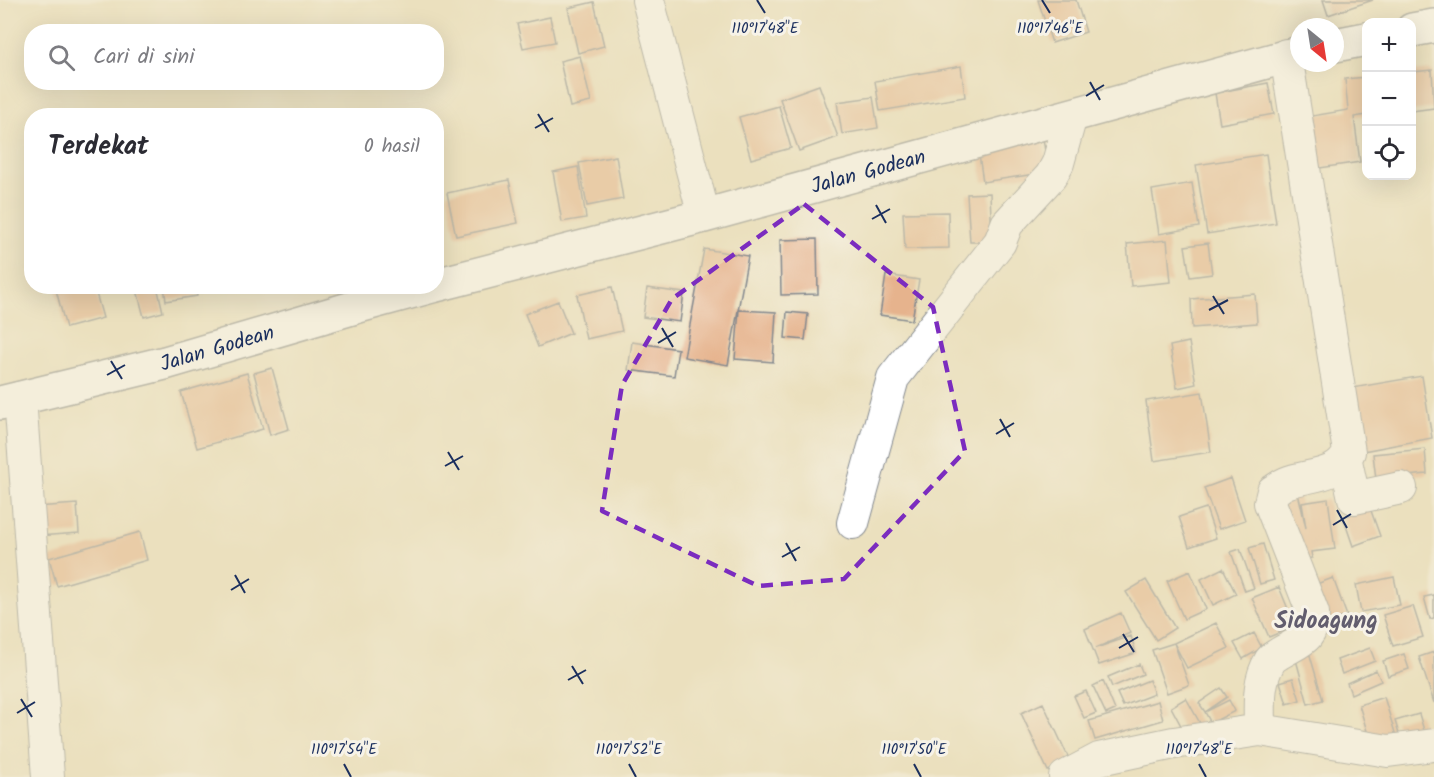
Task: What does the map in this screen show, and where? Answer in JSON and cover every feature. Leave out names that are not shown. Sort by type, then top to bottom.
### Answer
[{"type":"main road","points":[[1416,29],[1434,26]]},
{"type":"main road","points":[[1344,43],[1362,40]]},
{"type":"main road","name":"Jalan Godean","points":[[444,283],[704,216],[1290,55]]},
{"type":"main road","name":"Jalan Godean","points":[[10,400],[165,363],[355,296],[370,294]]},
{"type":"street","points":[[648,0],[704,216]]},
{"type":"street","points":[[1296,72],[1349,452],[1346,461],[1354,498],[1401,488]]},
{"type":"street","points":[[853,523],[893,378],[1000,242],[1007,224],[1051,176],[1058,163],[1071,116]]},
{"type":"street","points":[[10,400],[48,777]]},
{"type":"street","points":[[1260,730],[1260,694],[1264,673],[1271,659],[1306,637],[1313,627],[1313,613],[1270,503],[1273,491],[1285,483],[1327,473],[1346,461]]},
{"type":"street","points":[[1065,777],[1099,759],[1174,743],[1260,730],[1388,751],[1434,745]]},
{"type":"highlighted area","points":[[804,204],[933,307],[965,451],[844,579],[758,586],[602,511],[622,385],[672,299]]},
{"type":"building","points":[[1038,0],[1076,0],[1086,32],[1052,43]]},
{"type":"building","points":[[1323,0],[1373,0],[1328,15]]},
{"type":"building","points":[[594,2],[604,46],[578,53],[568,8]]},
{"type":"building","points":[[550,17],[555,42],[523,48],[517,24]]},
{"type":"building","points":[[580,56],[591,102],[570,107],[560,61]]},
{"type":"building","points":[[961,66],[965,97],[880,111],[875,81]]},
{"type":"building","points":[[1432,70],[1434,108],[1416,110],[1416,72]]},
{"type":"building","points":[[1362,77],[1362,116],[1354,117],[1360,162],[1320,168],[1312,116],[1348,110],[1345,79]]},
{"type":"building","points":[[1268,83],[1274,114],[1220,124],[1215,93]]},
{"type":"building","points":[[819,85],[838,137],[799,151],[780,99]]},
{"type":"building","points":[[873,97],[878,128],[842,134],[837,102]]},
{"type":"building","points":[[779,106],[791,148],[751,159],[739,117]]},
{"type":"building","points":[[1043,138],[1048,172],[983,182],[978,148]]},
{"type":"building","points":[[1266,154],[1276,223],[1207,234],[1196,165]]},
{"type":"building","points":[[616,156],[623,199],[587,206],[579,163]]},
{"type":"building","points":[[578,167],[586,218],[562,222],[553,172]]},
{"type":"building","points":[[509,180],[518,223],[456,236],[447,193]]},
{"type":"building","points":[[1192,183],[1199,227],[1159,234],[1152,190]]},
{"type":"building","points":[[990,193],[992,242],[970,242],[967,194]]},
{"type":"building","points":[[948,212],[949,248],[905,249],[903,213]]},
{"type":"building","points":[[817,239],[818,294],[781,295],[780,240]]},
{"type":"building","points":[[1167,240],[1171,282],[1131,286],[1127,244]]},
{"type":"building","points":[[1208,243],[1212,274],[1190,277],[1185,246]]},
{"type":"building","points":[[704,249],[748,256],[728,365],[684,357]]},
{"type":"building","points":[[886,275],[919,280],[912,320],[880,315]]},
{"type":"building","points":[[612,287],[622,331],[586,339],[577,295]]},
{"type":"building","points":[[647,288],[684,293],[680,322],[643,317]]},
{"type":"building","points":[[57,294],[96,294],[103,318],[66,328]]},
{"type":"building","points":[[138,294],[159,294],[163,312],[144,317]]},
{"type":"building","points":[[165,294],[197,294],[197,296],[166,301]]},
{"type":"building","points":[[1255,294],[1257,323],[1192,328],[1191,299]]},
{"type":"building","points":[[558,301],[571,333],[538,347],[525,314]]},
{"type":"building","points":[[739,310],[776,312],[773,362],[735,359]]},
{"type":"building","points":[[787,312],[808,314],[805,340],[785,338]]},
{"type":"building","points":[[632,342],[678,349],[674,376],[628,370]]},
{"type":"building","points":[[1189,342],[1196,384],[1177,388],[1170,346]]},
{"type":"building","points":[[272,368],[289,429],[270,435],[254,373]]},
{"type":"building","points":[[247,373],[263,429],[197,448],[181,392]]},
{"type":"building","points":[[1422,376],[1432,438],[1363,451],[1352,388]]},
{"type":"building","points":[[1202,392],[1211,452],[1154,461],[1146,401]]},
{"type":"building","points":[[1425,449],[1427,474],[1376,479],[1373,454]]},
{"type":"building","points":[[1231,478],[1245,520],[1219,529],[1204,488]]},
{"type":"building","points":[[1298,493],[1306,528],[1302,503],[1328,499],[1335,549],[1311,552],[1312,558],[1294,561],[1281,496]]},
{"type":"building","points":[[77,504],[79,533],[38,536],[36,507]]},
{"type":"building","points":[[1206,508],[1216,538],[1189,547],[1179,517]]},
{"type":"building","points":[[1370,508],[1380,536],[1353,546],[1343,517]]},
{"type":"building","points":[[140,532],[147,560],[57,586],[49,558]]},
{"type":"building","points":[[1263,544],[1274,580],[1260,584],[1249,548]]},
{"type":"building","points":[[1240,549],[1254,588],[1245,591],[1231,552]]},
{"type":"building","points":[[1223,568],[1236,594],[1213,605],[1201,579]]},
{"type":"building","points":[[1190,571],[1206,609],[1184,619],[1167,581]]},
{"type":"building","points":[[1394,577],[1400,605],[1361,612],[1356,585]]},
{"type":"building","points":[[1333,578],[1347,616],[1321,624],[1308,587]]},
{"type":"building","points":[[1146,580],[1175,628],[1156,640],[1126,592]]},
{"type":"building","points":[[1279,587],[1295,626],[1269,637],[1252,598]]},
{"type":"building","points":[[1434,595],[1434,618],[1430,619],[1424,597]]},
{"type":"building","points":[[1413,606],[1423,637],[1393,646],[1383,615]]},
{"type":"building","points":[[1121,613],[1130,633],[1096,648],[1131,636],[1136,653],[1099,665],[1085,629]]},
{"type":"building","points":[[1216,623],[1229,648],[1187,668],[1174,643]]},
{"type":"building","points":[[1254,633],[1262,648],[1243,659],[1234,643]]},
{"type":"building","points":[[1174,643],[1189,685],[1167,693],[1152,650]]},
{"type":"building","points":[[1370,648],[1375,661],[1342,674],[1337,660]]},
{"type":"building","points":[[1309,652],[1323,700],[1308,704],[1295,656]]},
{"type":"building","points":[[1434,652],[1434,703],[1419,657]]},
{"type":"building","points":[[1404,654],[1409,669],[1388,676],[1383,661]]},
{"type":"building","points":[[1139,664],[1143,674],[1112,687],[1108,677]]},
{"type":"building","points":[[1376,670],[1381,681],[1351,694],[1347,683]]},
{"type":"building","points":[[1293,678],[1300,700],[1287,704],[1280,682]]},
{"type":"building","points":[[1149,680],[1154,694],[1123,706],[1117,693]]},
{"type":"building","points":[[1103,681],[1115,710],[1106,714],[1093,686]]},
{"type":"building","points":[[1221,688],[1227,697],[1205,712],[1199,703]]},
{"type":"building","points":[[1086,691],[1096,713],[1084,718],[1074,696]]},
{"type":"building","points":[[1384,697],[1396,736],[1371,744],[1359,705]]},
{"type":"building","points":[[1186,698],[1201,725],[1185,733],[1171,707]]},
{"type":"building","points":[[1229,700],[1235,711],[1211,723],[1205,712]]},
{"type":"building","points":[[1158,701],[1163,720],[1095,740],[1089,721]]},
{"type":"building","points":[[1043,703],[1070,761],[1048,771],[1021,713]]},
{"type":"building","points":[[1419,714],[1427,740],[1403,747],[1395,721]]},
{"type":"district","name":"Sidoagung","points":[[1326,620]]}]
